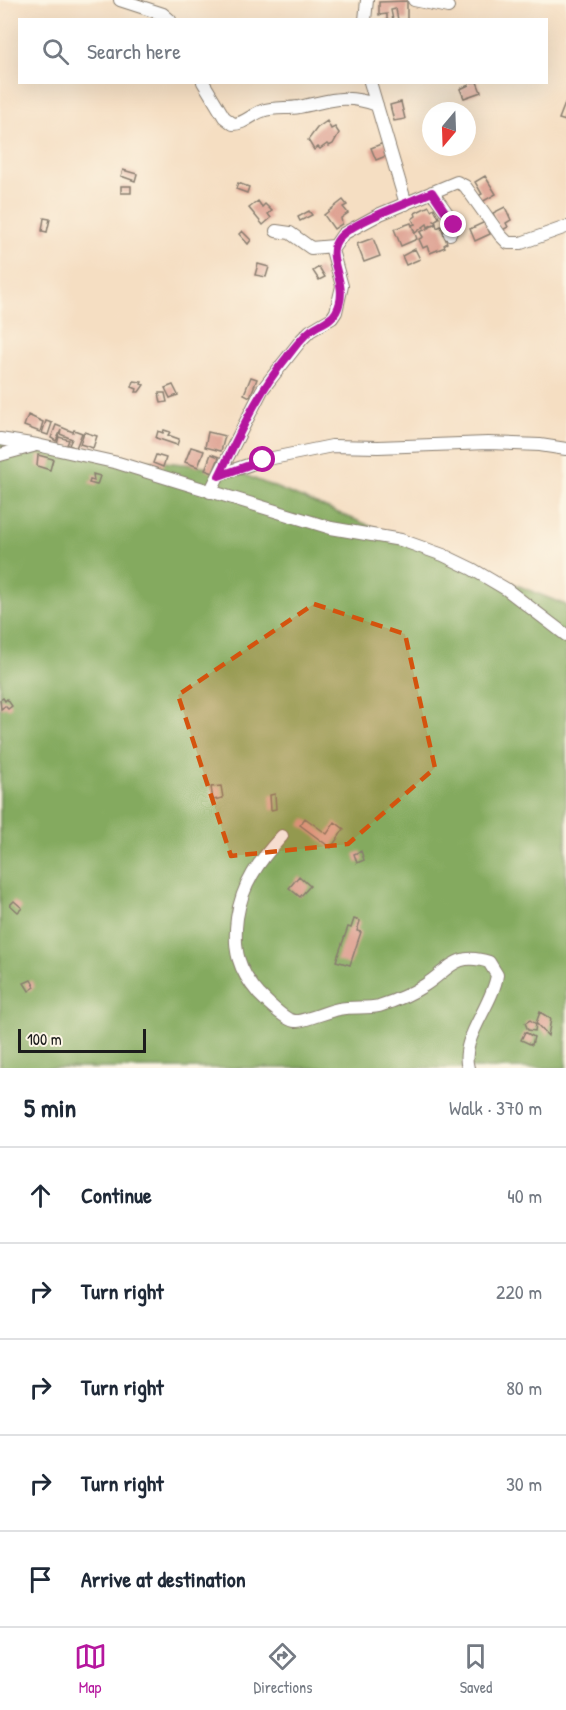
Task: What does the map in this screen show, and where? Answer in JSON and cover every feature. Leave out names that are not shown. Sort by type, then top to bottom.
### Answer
[{"type":"street","points":[[120,0],[167,18]]},
{"type":"street","points":[[365,18],[367,0]]},
{"type":"street","points":[[414,0],[448,7]]},
{"type":"street","points":[[204,84],[224,117],[232,124],[239,123],[264,110],[300,107],[325,100],[359,99],[376,105]]},
{"type":"street","points":[[371,84],[406,204]]},
{"type":"street","points":[[210,492],[262,390],[302,339],[310,331],[332,318],[338,308],[342,285],[332,255],[334,246],[343,234],[380,214],[457,182],[465,186],[500,236],[508,243],[521,243],[566,226]]},
{"type":"street","points":[[432,192],[452,220],[454,225],[450,234]]},
{"type":"street","points":[[276,231],[290,233],[311,249],[334,246]]},
{"type":"street","points":[[0,439],[38,445],[151,472],[331,528],[401,540],[443,555],[506,589],[566,635]]},
{"type":"street","points":[[219,476],[263,460],[332,446],[378,447],[488,443],[540,445],[566,449]]},
{"type":"street","points":[[0,455],[38,445]]},
{"type":"street","points":[[282,836],[261,858],[246,883],[238,908],[236,948],[245,978],[261,996],[287,1018],[295,1021],[343,1008],[363,1009],[379,1006],[426,984],[457,960],[473,958],[489,962],[498,975],[495,988],[468,1042],[465,1055],[468,1068]]},
{"type":"highlighted area","points":[[314,604],[405,634],[435,768],[348,844],[231,856],[178,695]]},
{"type":"green space","points":[[0,439],[43,449],[230,469],[566,605],[566,1068],[0,1068]]},
{"type":"building","points":[[407,1],[407,18],[398,18],[396,9],[391,10],[393,18],[387,18],[387,14],[379,15],[379,2]]},
{"type":"building","points":[[478,84],[481,92],[464,98],[460,89]]},
{"type":"building","points":[[566,101],[566,121],[559,119]]},
{"type":"building","points":[[401,102],[405,119],[394,121],[390,105]]},
{"type":"building","points":[[327,121],[331,129],[335,127],[339,133],[333,144],[329,146],[327,144],[314,150],[308,140],[317,128]]},
{"type":"building","points":[[386,142],[391,154],[376,160],[371,148]]},
{"type":"building","points":[[123,170],[137,174],[135,181],[121,176]]},
{"type":"building","points":[[485,176],[496,194],[482,202],[478,196],[482,194],[475,182]]},
{"type":"building","points":[[238,183],[249,187],[247,193],[236,189]]},
{"type":"building","points":[[121,186],[131,186],[131,193],[121,193]]},
{"type":"building","points":[[343,200],[347,205],[343,207],[348,213],[341,218],[342,224],[334,229],[324,215]]},
{"type":"building","points":[[258,201],[262,207],[265,204],[272,211],[268,214],[271,218],[263,225],[249,208]]},
{"type":"building","points":[[429,206],[431,210],[434,208],[439,218],[434,221],[436,223],[428,227],[427,224],[415,233],[412,225],[415,224],[412,219],[416,216],[415,213]]},
{"type":"building","points":[[505,207],[511,220],[506,223],[508,227],[501,231],[493,213]]},
{"type":"building","points":[[309,211],[312,215],[300,221],[298,217]]},
{"type":"building","points":[[44,218],[50,219],[47,232],[42,231]]},
{"type":"building","points":[[485,222],[490,234],[475,241],[470,229]]},
{"type":"building","points":[[411,223],[417,239],[401,246],[394,229]]},
{"type":"building","points":[[436,224],[437,228],[441,226],[447,243],[445,247],[430,253],[427,246],[423,248],[419,239],[423,237],[420,232]]},
{"type":"building","points":[[242,231],[251,240],[248,244],[239,234]]},
{"type":"building","points":[[373,238],[380,256],[364,262],[357,244]]},
{"type":"building","points":[[415,249],[420,259],[406,265],[402,256]]},
{"type":"building","points":[[258,264],[269,267],[266,277],[255,275]]},
{"type":"building","points":[[319,267],[325,277],[319,280],[313,271]]},
{"type":"building","points":[[251,377],[257,379],[250,397],[244,394]]},
{"type":"building","points":[[134,381],[142,382],[141,384],[144,385],[139,392],[132,387]]},
{"type":"building","points":[[173,385],[178,395],[170,398],[165,388]]},
{"type":"building","points":[[159,393],[165,393],[167,402],[161,403]]},
{"type":"building","points":[[28,415],[43,422],[40,432],[24,426]]},
{"type":"building","points":[[46,421],[52,423],[48,435],[42,433]]},
{"type":"building","points":[[56,425],[82,433],[76,448],[69,445],[72,439],[60,434],[61,430],[56,441],[51,438]]},
{"type":"building","points":[[164,430],[170,432],[168,435],[179,439],[177,445],[156,438],[158,431],[163,433]]},
{"type":"building","points":[[84,432],[97,436],[93,448],[80,444]]},
{"type":"building","points":[[208,432],[225,436],[221,451],[205,447]]},
{"type":"building","points":[[59,437],[69,440],[66,447],[57,444]]},
{"type":"building","points":[[191,447],[204,451],[198,467],[185,462]]},
{"type":"building","points":[[211,454],[219,457],[213,473],[205,470]]},
{"type":"building","points":[[38,455],[53,459],[50,470],[37,466]]},
{"type":"building","points":[[156,455],[166,458],[163,467],[153,463]]},
{"type":"building","points":[[93,474],[100,476],[97,485],[89,483],[90,480],[94,481]]},
{"type":"building","points":[[3,698],[5,701],[7,699],[12,706],[8,709],[5,706],[1,709],[0,700]]},
{"type":"building","points":[[221,786],[223,798],[213,800],[211,787]]},
{"type":"building","points":[[275,794],[276,809],[271,810],[270,795]]},
{"type":"building","points":[[305,818],[327,834],[335,822],[344,829],[331,848],[300,825]]},
{"type":"building","points":[[361,851],[364,860],[357,863],[354,854]]},
{"type":"building","points":[[299,876],[310,886],[300,897],[289,888]]},
{"type":"building","points":[[14,901],[22,908],[18,912],[10,905]]},
{"type":"building","points":[[354,919],[360,921],[357,931],[361,932],[350,965],[336,961],[348,927],[351,928]]},
{"type":"building","points":[[31,980],[35,987],[29,991],[24,983]]},
{"type":"building","points":[[540,1012],[551,1019],[548,1036],[536,1023]]},
{"type":"building","points":[[530,1020],[536,1024],[535,1031],[528,1030],[525,1023]]},
{"type":"building","points":[[525,1032],[534,1037],[532,1045],[521,1040]]},
{"type":"route","points":[[263,460],[219,476],[262,390],[302,339],[310,331],[332,318],[336,312],[342,285],[332,250],[338,239],[380,214],[432,192],[454,225]]}]
